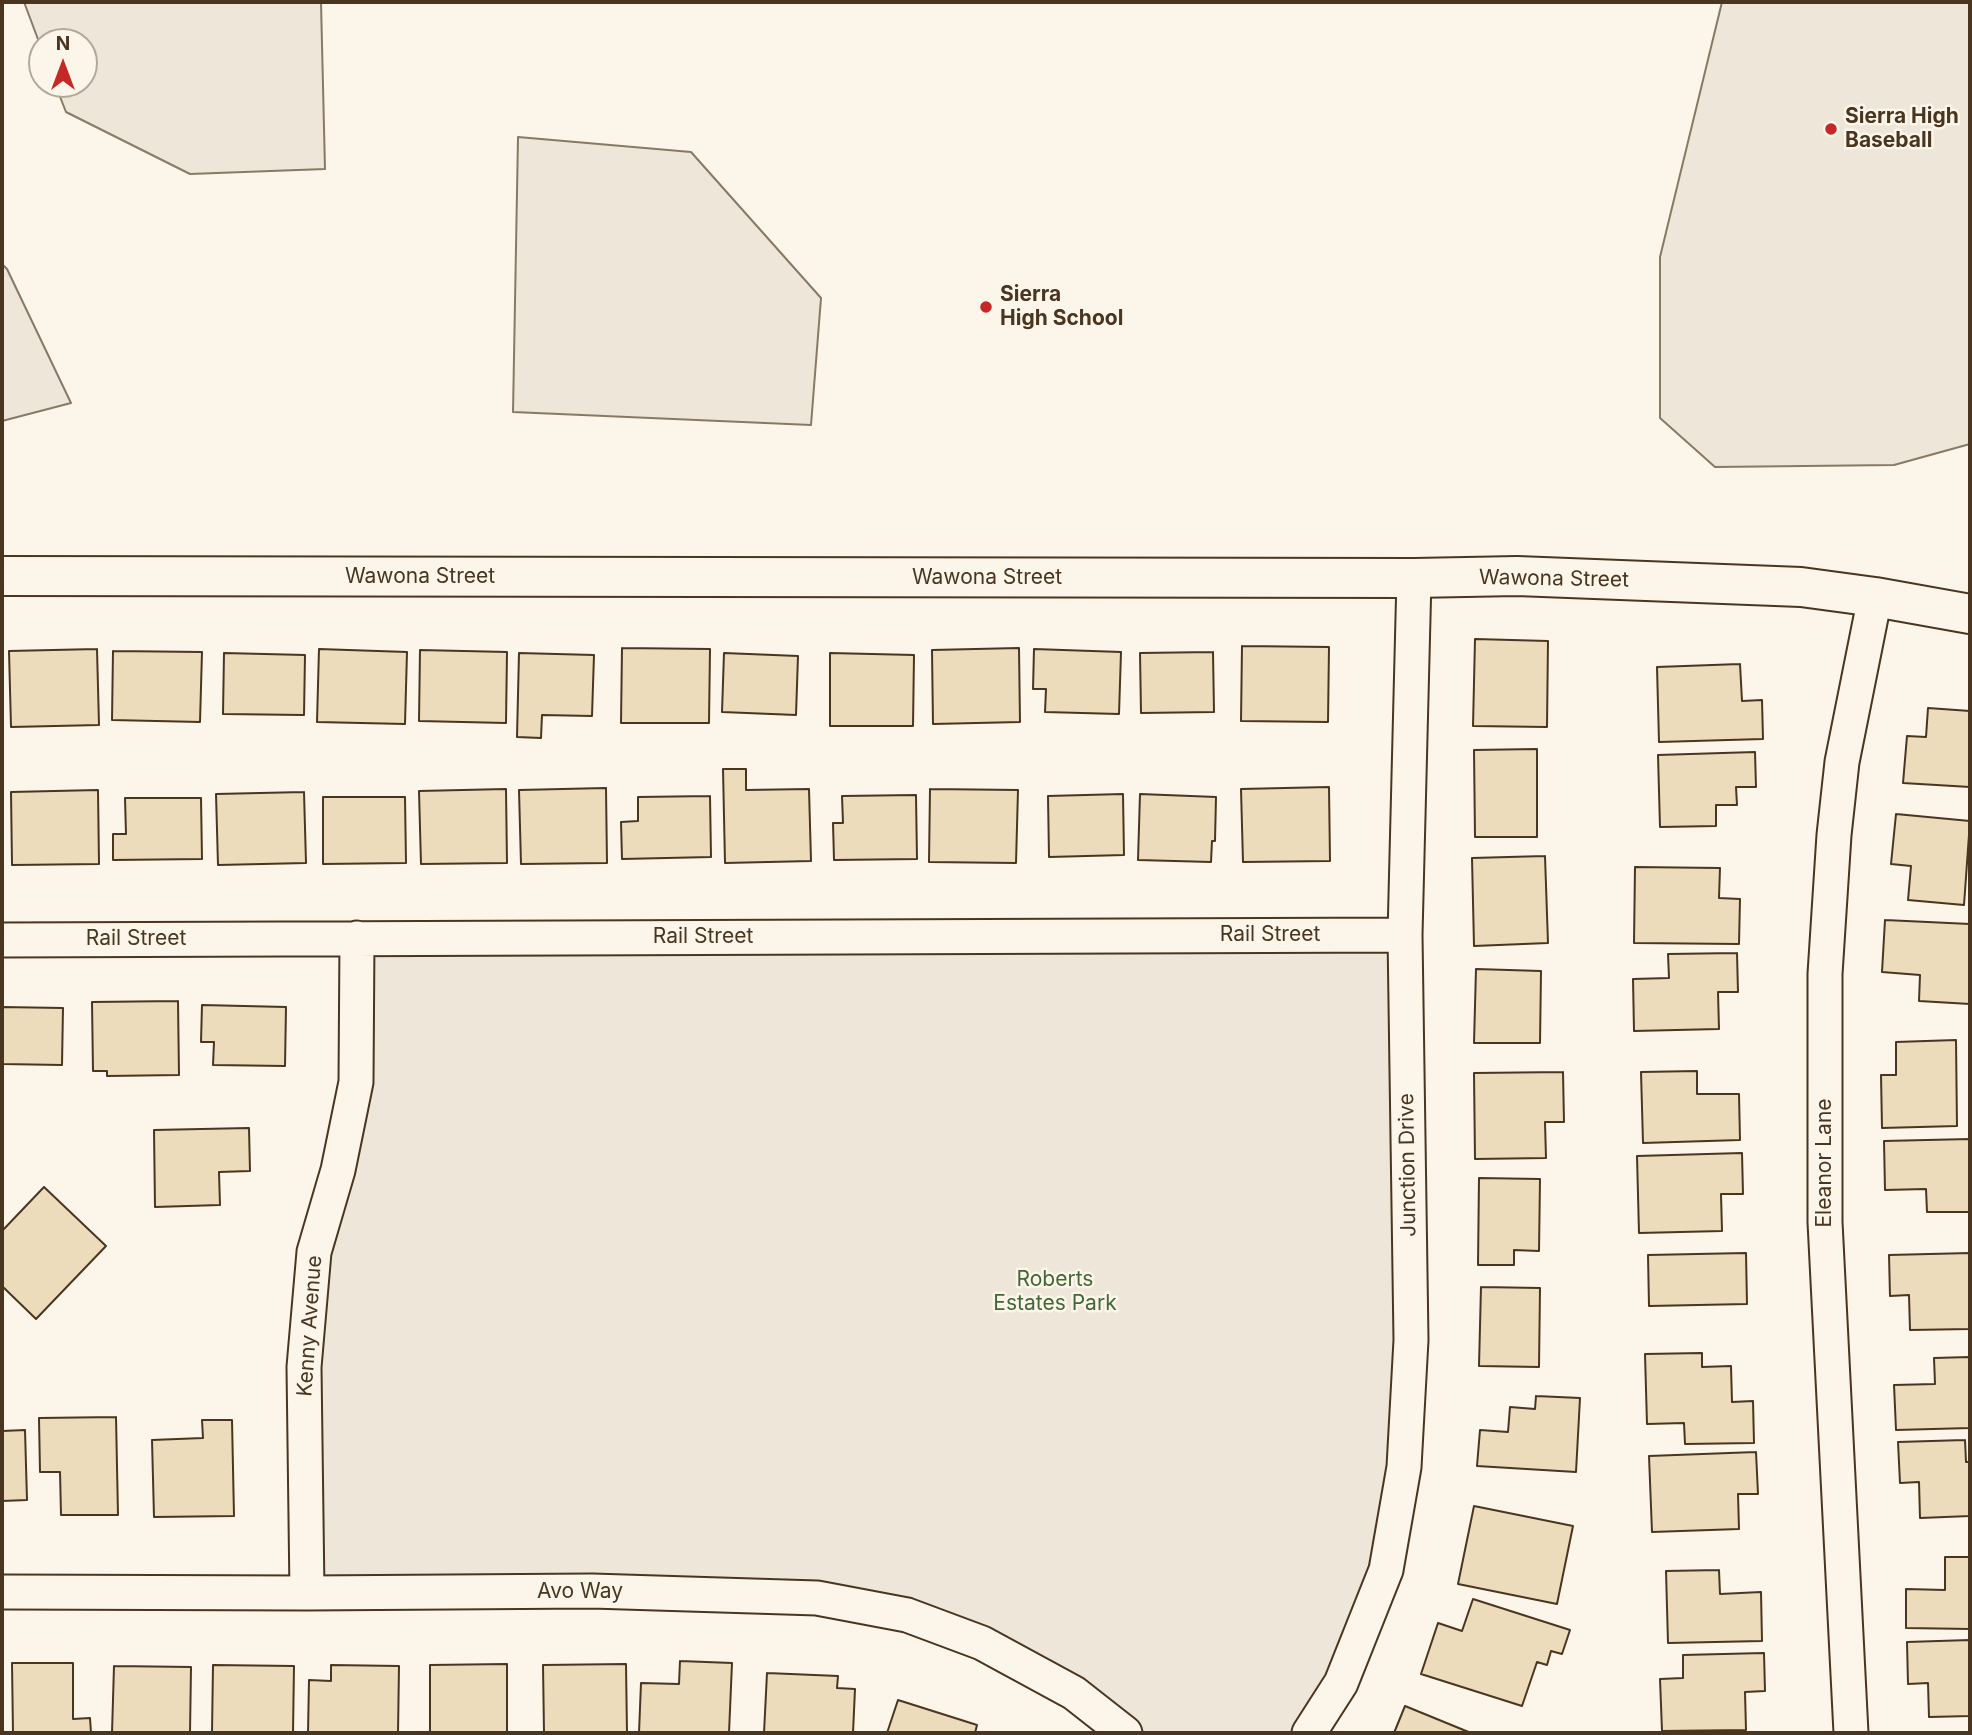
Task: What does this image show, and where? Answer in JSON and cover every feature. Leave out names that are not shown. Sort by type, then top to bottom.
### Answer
[{"type":"street","name":"Wawona Street","points":[[2,576],[1517,576],[1801,587],[1970,614]]},
{"type":"street","name":"Junction Drive","points":[[1309,1733],[1341,1683],[1386,1570],[1404,1467],[1411,1340],[1405,935],[1414,578]]},
{"type":"street","name":"Eleanor Lane","points":[[1851,1733],[1825,1222],[1825,974],[1834,835],[1842,762],[1875,597]]},
{"type":"street","name":"Rail Street","points":[[2,940],[1405,935]]},
{"type":"street","name":"Kenny Avenue","points":[[307,1593],[304,1367],[314,1252],[338,1170],[356,1082],[356,938]]},
{"type":"street","name":"Avo Way","points":[[2,1592],[592,1591],[817,1598],[907,1615],[982,1643],[1074,1693],[1125,1733]]},
{"type":"green space","points":[[24,2],[321,2],[325,169],[190,174],[66,112],[60,98],[98,98],[98,28],[34,28]]},
{"type":"green space","name":"Sierra High Baseball","points":[[1722,2],[1970,2],[1970,444],[1894,465],[1715,467],[1660,418],[1660,257]]},
{"type":"green space","points":[[518,137],[691,152],[821,298],[811,425],[513,412]]},
{"type":"green space","points":[[2,264],[7,269],[71,403],[2,421]]},
{"type":"green space","name":"Roberts Estates Park","points":[[1405,935],[1411,1340],[1386,1570],[1309,1733],[1125,1733],[907,1615],[307,1593],[304,1367],[338,1170],[357,938]]},
{"type":"building","points":[[1475,639],[1548,641],[1547,727],[1473,726]]},
{"type":"building","points":[[1242,646],[1329,647],[1328,722],[1241,721]]},
{"type":"building","points":[[622,648],[710,649],[709,723],[621,723]]},
{"type":"building","points":[[1019,648],[1020,722],[933,724],[932,650]]},
{"type":"building","points":[[97,649],[99,725],[11,727],[9,651]]},
{"type":"building","points":[[319,649],[407,652],[405,724],[317,722]]},
{"type":"building","points":[[1034,649],[1121,652],[1119,714],[1045,712],[1046,689],[1033,689]]},
{"type":"building","points":[[420,650],[507,652],[506,723],[419,721]]},
{"type":"building","points":[[113,651],[202,652],[200,722],[112,720]]},
{"type":"building","points":[[1213,652],[1214,712],[1141,713],[1140,653]]},
{"type":"building","points":[[224,653],[305,655],[304,715],[223,714]]},
{"type":"building","points":[[519,653],[594,655],[592,716],[542,715],[541,738],[517,737]]},
{"type":"building","points":[[724,653],[798,656],[796,715],[722,712]]},
{"type":"building","points":[[830,653],[914,655],[913,726],[830,726]]},
{"type":"building","points":[[1740,664],[1742,701],[1762,700],[1763,739],[1659,742],[1657,667]]},
{"type":"building","points":[[1928,708],[1970,711],[1970,787],[1903,783],[1907,736],[1926,737]]},
{"type":"building","points":[[1537,749],[1537,837],[1475,837],[1474,750]]},
{"type":"building","points":[[1755,752],[1756,787],[1736,787],[1737,805],[1716,805],[1716,826],[1660,827],[1658,755]]},
{"type":"building","points":[[723,769],[746,769],[746,790],[809,789],[811,861],[725,863]]},
{"type":"building","points":[[1329,787],[1330,861],[1243,862],[1241,789]]},
{"type":"building","points":[[606,788],[607,863],[521,864],[519,790]]},
{"type":"building","points":[[506,789],[507,863],[421,864],[419,791]]},
{"type":"building","points":[[930,789],[1018,790],[1016,863],[929,862]]},
{"type":"building","points":[[98,790],[99,864],[12,865],[11,792]]},
{"type":"building","points":[[304,792],[306,863],[218,865],[216,794]]},
{"type":"building","points":[[1123,794],[1124,855],[1049,857],[1048,796]]},
{"type":"building","points":[[1140,794],[1216,797],[1215,841],[1212,841],[1211,862],[1138,860]]},
{"type":"building","points":[[916,795],[917,859],[834,860],[833,823],[843,823],[842,796]]},
{"type":"building","points":[[710,796],[711,857],[622,859],[621,822],[638,821],[638,797]]},
{"type":"building","points":[[323,797],[405,797],[406,863],[323,864]]},
{"type":"building","points":[[125,798],[201,798],[202,859],[113,860],[113,834],[126,834]]},
{"type":"building","points":[[1896,814],[1970,821],[1964,905],[1908,900],[1911,866],[1891,864]]},
{"type":"building","points":[[1545,856],[1548,943],[1474,946],[1472,858]]},
{"type":"building","points":[[1635,867],[1720,868],[1719,898],[1740,899],[1739,944],[1634,943]]},
{"type":"building","points":[[1885,920],[1970,924],[1970,1004],[1919,1001],[1920,975],[1882,972]]},
{"type":"building","points":[[1737,953],[1738,992],[1718,992],[1719,1029],[1634,1031],[1633,979],[1669,978],[1668,954]]},
{"type":"building","points":[[1476,969],[1541,971],[1540,1043],[1474,1043]]},
{"type":"building","points":[[178,1001],[179,1075],[107,1076],[107,1071],[93,1071],[92,1002]]},
{"type":"building","points":[[202,1005],[286,1007],[285,1066],[213,1065],[214,1042],[201,1042]]},
{"type":"building","points":[[2,1007],[63,1008],[62,1065],[2,1064]]},
{"type":"building","points":[[1956,1040],[1957,1126],[1882,1128],[1881,1075],[1896,1075],[1896,1042]]},
{"type":"building","points":[[1697,1071],[1697,1094],[1739,1094],[1740,1140],[1643,1143],[1641,1072]]},
{"type":"building","points":[[1563,1072],[1564,1122],[1545,1122],[1546,1158],[1475,1159],[1474,1073]]},
{"type":"building","points":[[249,1128],[250,1171],[219,1172],[220,1205],[155,1207],[154,1130]]},
{"type":"building","points":[[1970,1139],[1970,1212],[1927,1212],[1926,1189],[1885,1190],[1884,1141]]},
{"type":"building","points":[[1742,1153],[1743,1194],[1721,1194],[1722,1231],[1639,1233],[1637,1156]]},
{"type":"building","points":[[1479,1178],[1540,1179],[1539,1251],[1514,1250],[1514,1265],[1478,1265]]},
{"type":"building","points":[[44,1187],[106,1246],[36,1319],[2,1286],[2,1231]]},
{"type":"building","points":[[1746,1253],[1747,1304],[1649,1306],[1648,1255]]},
{"type":"building","points":[[1970,1253],[1970,1329],[1910,1330],[1909,1295],[1890,1296],[1889,1255]]},
{"type":"building","points":[[1481,1287],[1540,1288],[1539,1367],[1479,1366]]},
{"type":"building","points":[[1702,1353],[1702,1367],[1731,1366],[1732,1402],[1753,1401],[1754,1443],[1685,1444],[1684,1423],[1647,1424],[1645,1354]]},
{"type":"building","points":[[1970,1357],[1970,1428],[1896,1430],[1894,1385],[1935,1384],[1934,1358]]},
{"type":"building","points":[[1536,1396],[1580,1398],[1576,1472],[1477,1466],[1480,1430],[1508,1432],[1510,1407],[1535,1409]]},
{"type":"building","points":[[116,1417],[118,1515],[61,1515],[60,1472],[40,1472],[39,1418]]},
{"type":"building","points":[[202,1420],[232,1420],[234,1516],[154,1517],[152,1440],[203,1438]]},
{"type":"building","points":[[25,1430],[27,1500],[2,1501],[2,1431]]},
{"type":"building","points":[[1965,1440],[1966,1462],[1970,1462],[1970,1516],[1920,1518],[1919,1482],[1900,1483],[1898,1442]]},
{"type":"building","points":[[1756,1452],[1758,1494],[1738,1494],[1739,1529],[1652,1532],[1649,1456]]},
{"type":"building","points":[[1474,1506],[1573,1526],[1557,1604],[1458,1584]]},
{"type":"building","points":[[1945,1557],[1970,1557],[1970,1629],[1906,1628],[1906,1589],[1945,1590]]},
{"type":"building","points":[[1719,1570],[1720,1594],[1761,1592],[1762,1641],[1668,1643],[1666,1571]]},
{"type":"building","points":[[1473,1599],[1570,1630],[1562,1654],[1551,1651],[1547,1665],[1537,1662],[1522,1706],[1421,1674],[1438,1623],[1462,1631]]},
{"type":"building","points":[[1970,1640],[1970,1716],[1929,1717],[1928,1683],[1908,1684],[1907,1642]]},
{"type":"building","points":[[1764,1653],[1765,1691],[1745,1692],[1746,1730],[1662,1731],[1660,1679],[1683,1678],[1683,1655]]},
{"type":"building","points":[[680,1661],[732,1663],[729,1733],[639,1733],[641,1683],[679,1684]]},
{"type":"building","points":[[12,1663],[73,1663],[73,1719],[90,1718],[91,1733],[13,1733]]},
{"type":"building","points":[[507,1664],[507,1733],[430,1733],[430,1665]]},
{"type":"building","points":[[626,1664],[627,1733],[544,1733],[543,1665]]},
{"type":"building","points":[[213,1665],[294,1666],[293,1733],[212,1733]]},
{"type":"building","points":[[331,1665],[399,1666],[398,1733],[308,1733],[309,1680],[331,1681]]},
{"type":"building","points":[[114,1666],[191,1667],[190,1733],[112,1733]]},
{"type":"building","points":[[767,1673],[838,1676],[837,1688],[855,1689],[853,1733],[764,1733]]},
{"type":"building","points":[[898,1700],[977,1725],[975,1733],[887,1733]]},
{"type":"building","points":[[1405,1706],[1471,1733],[1394,1733]]},
{"type":"place","name":"Sierra High Baseball","points":[[1831,129]]},
{"type":"place","name":"Sierra High School","points":[[986,307]]}]
